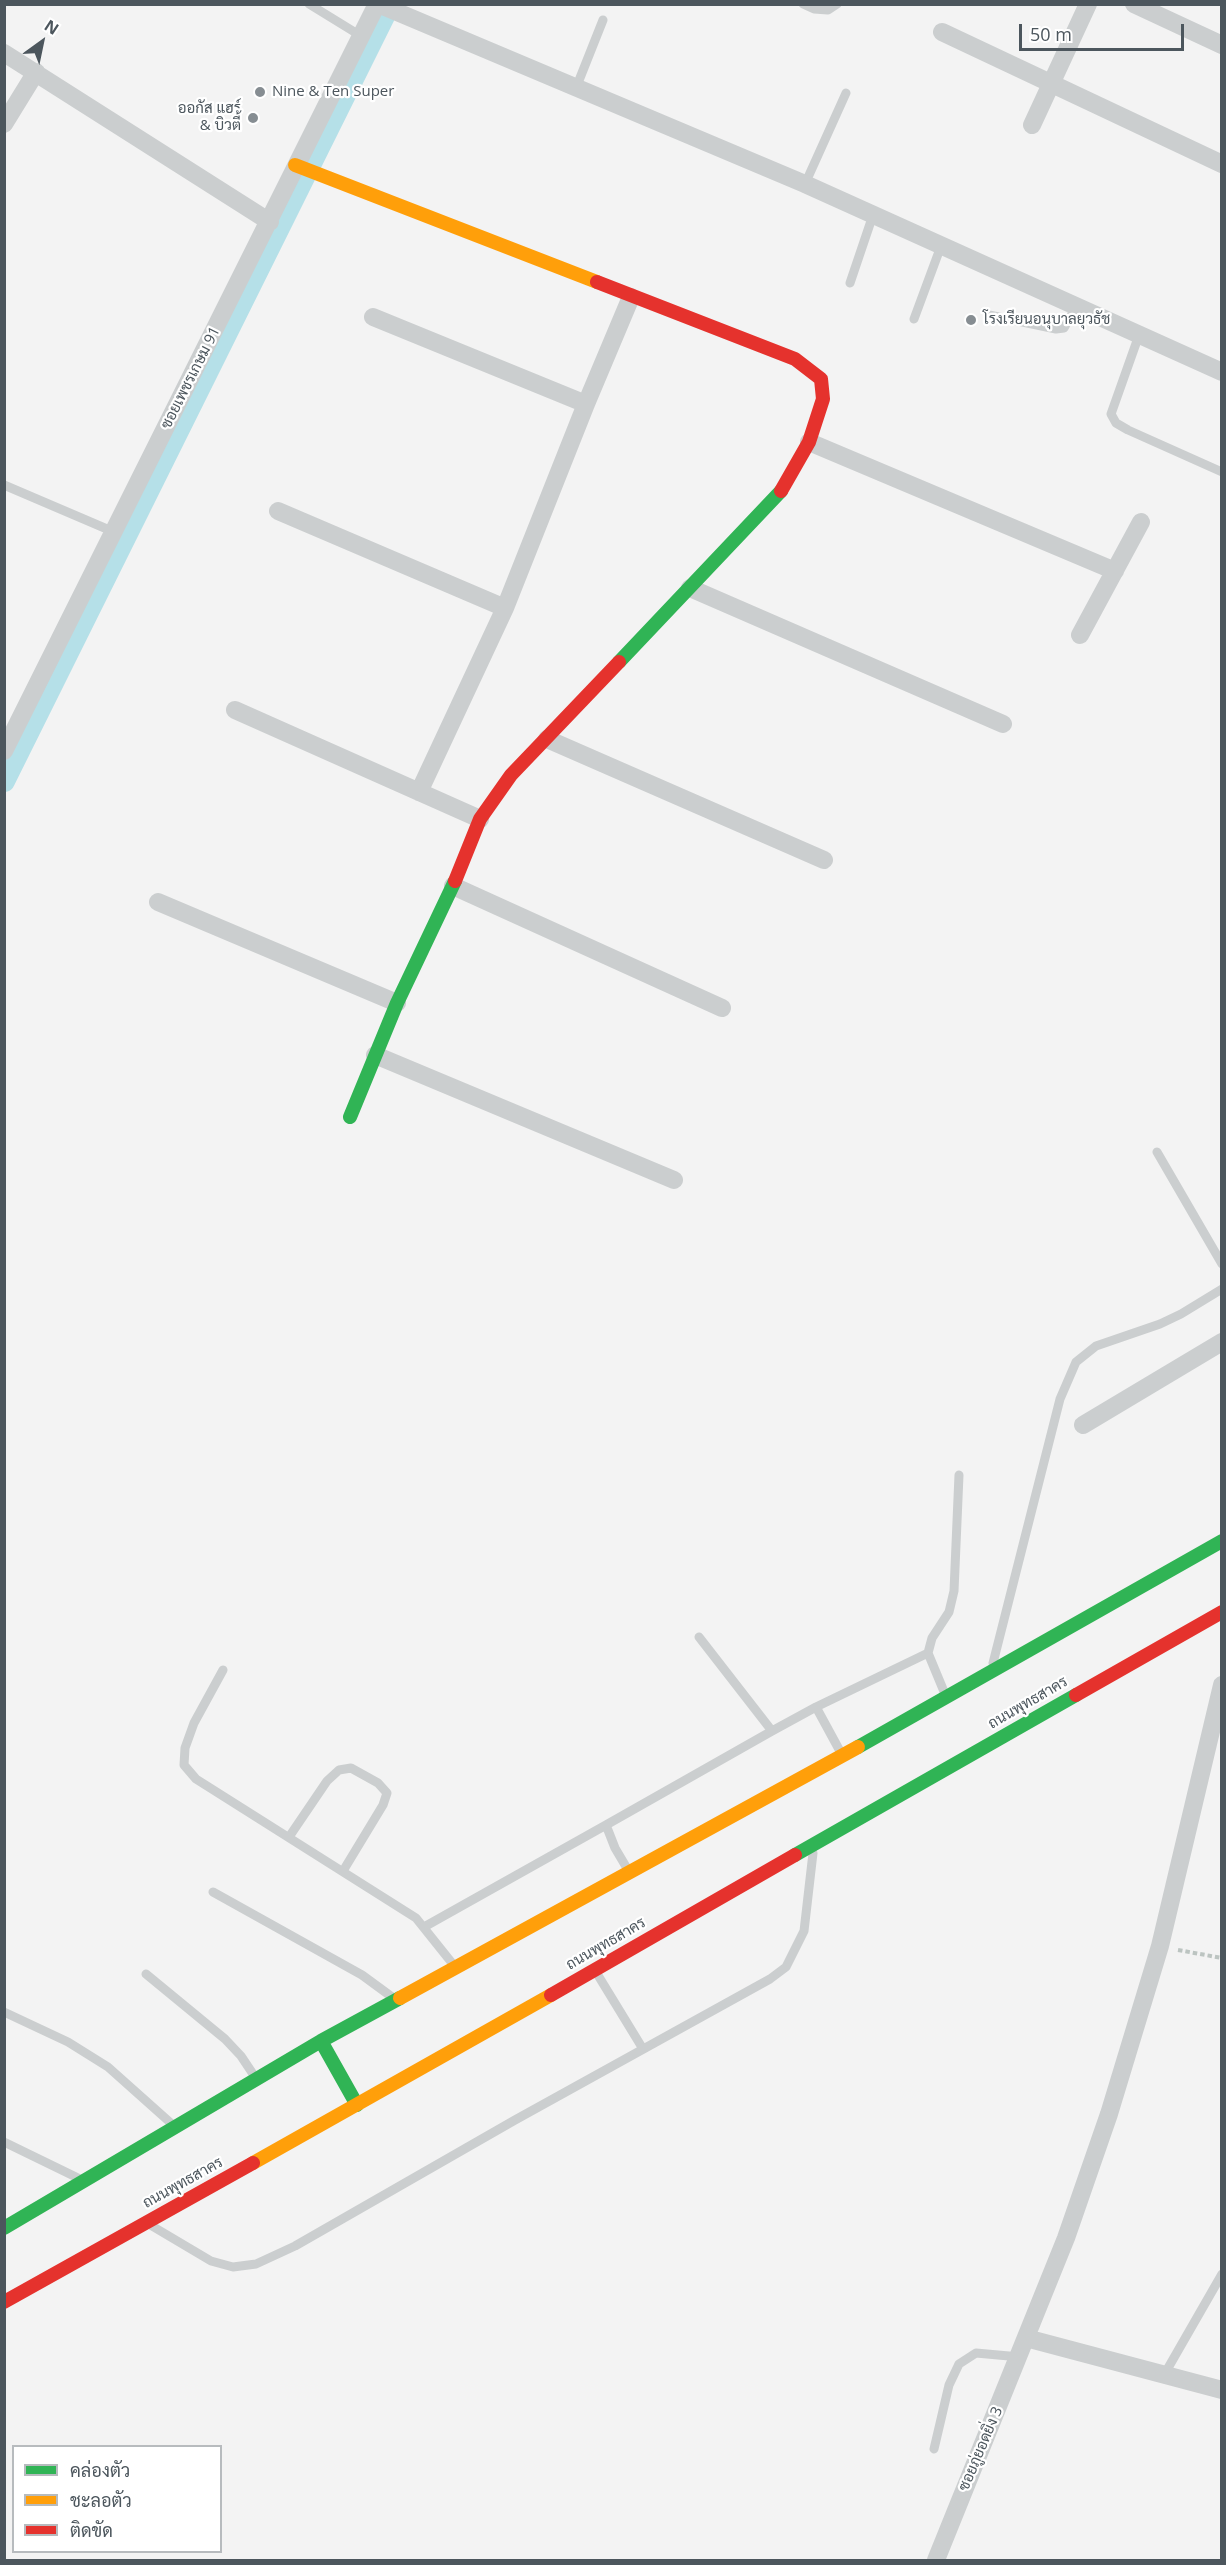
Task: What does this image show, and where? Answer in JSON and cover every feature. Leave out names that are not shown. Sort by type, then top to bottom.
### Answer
[{"type":"main road","points":[[295,165],[338,184],[795,359],[821,379],[823,399],[809,442],[778,496],[511,775],[480,819],[453,886],[397,1003],[350,1118]]},
{"type":"main road","points":[[6,2226],[321,2041],[842,1756],[1221,1541]]},
{"type":"main road","name":"ถนนพุทธสาคร","points":[[4,2302],[357,2105],[1221,1612]]},
{"type":"main road","points":[[321,2041],[357,2105]]},
{"type":"street","name":"ซอยเพชรเกษม 91","points":[[4,751],[377,4]]},
{"type":"street","points":[[377,4],[805,184],[1221,372]]},
{"type":"street","points":[[1032,125],[1088,4]]},
{"type":"street","points":[[1134,4],[1221,45]]},
{"type":"street","points":[[942,32],[1221,164]]},
{"type":"street","points":[[4,53],[270,222]]},
{"type":"street","points":[[4,124],[36,72]]},
{"type":"street","points":[[419,792],[505,608],[586,404],[632,297]]},
{"type":"street","points":[[374,317],[586,404]]},
{"type":"street","points":[[809,442],[1115,571]]},
{"type":"street","points":[[278,511],[505,608]]},
{"type":"street","points":[[1080,635],[1141,522]]},
{"type":"street","points":[[690,588],[1003,724]]},
{"type":"street","points":[[235,710],[480,819]]},
{"type":"street","points":[[547,739],[824,860]]},
{"type":"street","points":[[453,886],[722,1008]]},
{"type":"street","points":[[158,902],[397,1003]]},
{"type":"street","points":[[375,1055],[674,1180]]},
{"type":"street","points":[[1083,1425],[1221,1342]]},
{"type":"street","name":"ซอยภู่ยอดยิ่ง 3","points":[[936,2560],[1020,2357],[1066,2238],[1109,2115],[1160,1946],[1221,1685]]},
{"type":"street","points":[[1026,2338],[1221,2390]]},
{"type":"lane","points":[[309,4],[361,36]]},
{"type":"lane","points":[[803,4],[814,9],[828,10],[837,4]]},
{"type":"lane","points":[[576,88],[603,20]]},
{"type":"lane","points":[[805,184],[846,93]]},
{"type":"lane","points":[[850,283],[873,215]]},
{"type":"lane","points":[[914,319],[941,246]]},
{"type":"lane","points":[[989,315],[1056,329],[1064,328],[1076,307]]},
{"type":"lane","points":[[1139,335],[1111,414],[1116,423],[1221,472]]},
{"type":"lane","points":[[4,485],[114,532]]},
{"type":"lane","points":[[1157,1152],[1221,1264]]},
{"type":"lane","points":[[991,1671],[1060,1399],[1076,1362],[1096,1346],[1182,1314],[1221,1289]]},
{"type":"lane","points":[[946,1697],[928,1653],[932,1638],[949,1612],[954,1591],[959,1475]]},
{"type":"lane","points":[[699,1637],[772,1731]]},
{"type":"lane","points":[[424,1927],[816,1707],[928,1653]]},
{"type":"lane","points":[[223,1670],[194,1723],[185,1748],[184,1765],[196,1779],[416,1918],[455,1967]]},
{"type":"lane","points":[[816,1707],[842,1756]]},
{"type":"lane","points":[[289,1837],[327,1780],[339,1770],[351,1768],[378,1783],[387,1793],[383,1805],[343,1871]]},
{"type":"lane","points":[[606,1825],[615,1848],[629,1872]]},
{"type":"lane","points":[[146,2222],[211,2261],[233,2267],[256,2264],[295,2246],[770,1979],[786,1966],[804,1931],[814,1844]]},
{"type":"lane","points":[[213,1892],[362,1975],[396,2000]]},
{"type":"lane","points":[[595,1970],[643,2049]]},
{"type":"lane","points":[[146,1974],[225,2039],[242,2056],[257,2079]]},
{"type":"lane","points":[[4,2012],[59,2037],[108,2067],[176,2127]]},
{"type":"lane","points":[[4,2142],[84,2181]]},
{"type":"lane","points":[[1164,2375],[1221,2274]]},
{"type":"lane","points":[[934,2449],[949,2385],[959,2364],[976,2353],[1020,2357]]},
{"type":"path","points":[[1160,1946],[1221,1958]]},
{"type":"waterway","points":[[4,781],[390,4]]},
{"type":"traffic: fast","points":[[619,662],[781,491]]},
{"type":"traffic: fast","points":[[350,1117],[397,1003],[455,881]]},
{"type":"traffic: fast","points":[[858,1747],[1222,1541]]},
{"type":"traffic: fast","points":[[795,1855],[1076,1695]]},
{"type":"traffic: fast","points":[[4,2228],[321,2041],[400,1998]]},
{"type":"traffic: fast","points":[[321,2041],[357,2105]]},
{"type":"traffic: slow","points":[[295,165],[597,282]]},
{"type":"traffic: slow","points":[[400,1998],[858,1747]]},
{"type":"traffic: slow","points":[[253,2163],[551,1995]]},
{"type":"traffic: jam","points":[[597,282],[795,359],[821,379],[823,399],[809,442],[781,491]]},
{"type":"traffic: jam","points":[[455,881],[480,819],[511,775],[619,662]]},
{"type":"traffic: jam","points":[[1076,1695],[1222,1612]]},
{"type":"traffic: jam","points":[[551,1995],[795,1855]]},
{"type":"traffic: jam","points":[[4,2302],[253,2163]]},
{"type":"place","name":"Nine & Ten Super","points":[[260,92]]},
{"type":"place","name":"ออกัส แฮร์ & บิวตี้","points":[[253,118]]},
{"type":"place","name":"โรงเรียนอนุบาลยุวธัช","points":[[971,320]]}]
